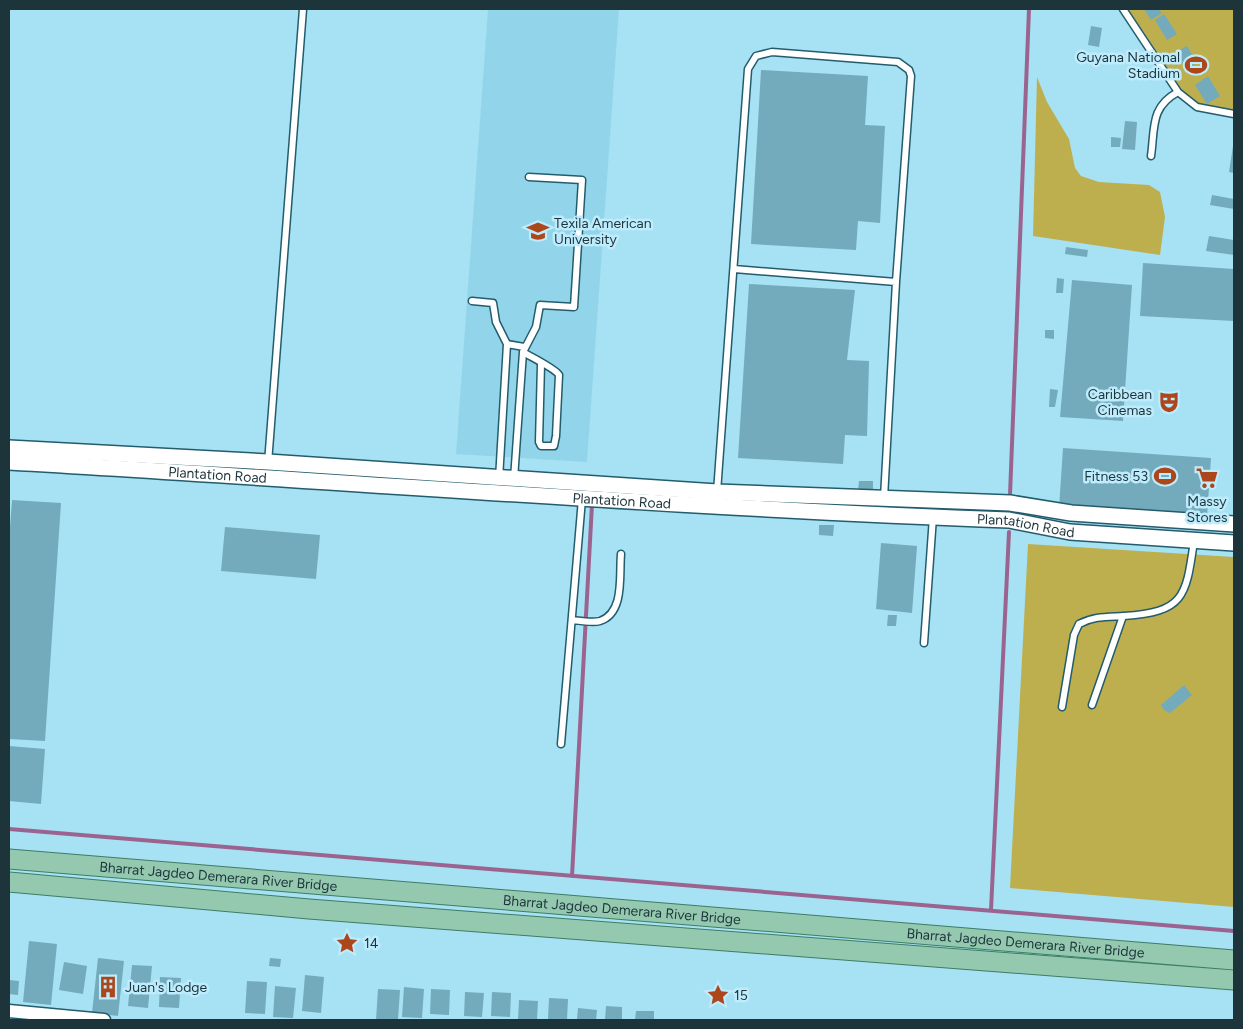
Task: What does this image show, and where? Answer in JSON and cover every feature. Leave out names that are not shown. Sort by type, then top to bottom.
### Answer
[{"type":"main road","name":"Bharrat Jagdeo Demerara River Bridge","points":[[9,859],[1234,960]]},
{"type":"main road","name":"Bharrat Jagdeo Demerara River Bridge","points":[[9,882],[309,909],[1234,980]]},
{"type":"street","name":"Plantation Road","points":[[9,448],[268,469],[717,499],[933,517],[1009,520],[1070,532],[1234,543]]},
{"type":"street","name":"Plantation Road","points":[[9,462],[268,469]]},
{"type":"street","name":"Plantation Road","points":[[506,485],[582,499],[884,498],[1010,503],[1071,513],[1234,524]]},
{"type":"street","points":[[9,1014],[104,1020]]},
{"type":"lane","points":[[268,469],[303,9]]},
{"type":"lane","points":[[1123,9],[1178,92],[1197,107],[1234,114]]},
{"type":"lane","points":[[717,499],[748,69],[751,62],[762,53],[772,52],[898,62],[908,70],[911,83],[896,282],[884,498]]},
{"type":"lane","points":[[1152,156],[1158,110],[1166,98],[1178,92]]},
{"type":"lane","points":[[506,485],[524,350],[536,327],[540,305],[574,307],[582,180],[529,177]]},
{"type":"lane","points":[[734,269],[896,282]]},
{"type":"lane","points":[[472,301],[493,302],[496,322],[507,344],[506,485]]},
{"type":"lane","points":[[507,344],[524,350],[541,364],[555,369],[559,375],[554,446],[541,446],[539,439],[541,364]]},
{"type":"lane","points":[[561,744],[582,499]]},
{"type":"lane","points":[[924,643],[933,517]]},
{"type":"lane","points":[[1062,708],[1074,635],[1079,624],[1102,616],[1123,616],[1163,610],[1180,598],[1188,580],[1195,540]]},
{"type":"lane","points":[[573,620],[599,622],[610,617],[617,608],[621,554]]},
{"type":"lane","points":[[1092,705],[1123,616]]},
{"type":"shaded area","name":"Texila American University","points":[[488,9],[619,9],[587,462],[456,454]]},
{"type":"shaded area","name":"Guyana National Stadium","points":[[1123,9],[1234,9],[1234,114],[1208,110],[1188,100]]},
{"type":"shaded area","points":[[1037,77],[1047,102],[1069,139],[1075,168],[1081,176],[1099,182],[1149,185],[1160,192],[1165,217],[1160,255],[1033,236]]},
{"type":"shaded area","points":[[1028,544],[1234,557],[1234,907],[1010,888]]},
{"type":"building","points":[[1144,9],[1159,9],[1162,13],[1151,20]]},
{"type":"building","points":[[1164,14],[1177,34],[1167,40],[1155,20]]},
{"type":"building","points":[[1091,26],[1102,28],[1099,47],[1088,45]]},
{"type":"building","points":[[1187,46],[1197,63],[1186,69],[1176,52]]},
{"type":"building","points":[[761,70],[868,76],[865,125],[885,126],[880,223],[858,221],[856,250],[751,244]]},
{"type":"building","points":[[1208,76],[1220,96],[1207,104],[1195,85]]},
{"type":"building","points":[[1125,121],[1137,122],[1135,150],[1122,149]]},
{"type":"building","points":[[1111,137],[1121,138],[1120,147],[1111,147]]},
{"type":"building","points":[[1234,146],[1234,173],[1229,172]]},
{"type":"building","points":[[1212,195],[1234,199],[1234,209],[1210,205]]},
{"type":"building","points":[[1209,236],[1234,240],[1234,255],[1206,251]]},
{"type":"building","points":[[1066,247],[1088,250],[1087,257],[1065,254]]},
{"type":"building","points":[[1143,263],[1234,269],[1234,321],[1140,316]]},
{"type":"building","points":[[1057,278],[1064,279],[1063,293],[1056,293]]},
{"type":"building","points":[[1072,280],[1132,285],[1123,421],[1060,417]]},
{"type":"building","points":[[749,284],[855,290],[847,360],[869,361],[867,436],[845,435],[843,464],[738,458]]},
{"type":"building","points":[[1045,330],[1054,330],[1054,339],[1045,338]]},
{"type":"building","points":[[1050,389],[1058,390],[1055,407],[1049,407]]},
{"type":"building","points":[[1063,448],[1211,458],[1207,517],[1059,508]]},
{"type":"building","points":[[859,481],[873,481],[873,492],[858,491]]},
{"type":"building","points":[[12,500],[61,503],[45,741],[9,739],[9,542]]},
{"type":"building","points":[[819,525],[834,525],[833,536],[819,535]]},
{"type":"building","points":[[225,527],[320,535],[316,579],[221,571]]},
{"type":"building","points":[[881,543],[917,546],[912,613],[876,609]]},
{"type":"building","points":[[888,615],[897,615],[896,626],[887,626]]},
{"type":"building","points":[[1184,685],[1192,695],[1170,713],[1164,710],[1161,705]]},
{"type":"building","points":[[9,746],[45,749],[41,804],[9,801]]},
{"type":"building","points":[[29,941],[57,944],[51,1005],[23,1002]]},
{"type":"building","name":"Juan's Lodge","points":[[98,958],[124,961],[118,1016],[92,1013]]},
{"type":"building","points":[[270,958],[281,959],[280,967],[269,966]]},
{"type":"building","points":[[64,962],[87,966],[83,994],[59,990]]},
{"type":"building","points":[[132,965],[152,966],[148,1008],[128,1006]]},
{"type":"building","points":[[305,975],[324,977],[321,1013],[302,1011]]},
{"type":"building","points":[[160,977],[181,978],[179,1008],[159,1007]]},
{"type":"building","points":[[9,980],[19,981],[18,995],[9,994]]},
{"type":"building","points":[[247,981],[267,982],[265,1014],[245,1013]]},
{"type":"building","points":[[275,986],[296,988],[293,1018],[273,1017]]},
{"type":"building","points":[[404,987],[424,989],[422,1018],[402,1017]]},
{"type":"building","points":[[378,989],[400,990],[398,1020],[376,1020]]},
{"type":"building","points":[[431,989],[450,990],[449,1015],[430,1014]]},
{"type":"building","points":[[465,992],[484,993],[482,1017],[464,1016]]},
{"type":"building","points":[[492,992],[511,993],[510,1017],[491,1016]]},
{"type":"building","points":[[549,998],[568,999],[567,1020],[548,1020]]},
{"type":"building","points":[[519,1000],[538,1001],[537,1020],[518,1020]]},
{"type":"building","points":[[606,1006],[622,1007],[622,1020],[605,1020]]},
{"type":"building","points":[[578,1008],[597,1010],[596,1020],[577,1020]]},
{"type":"building","points":[[636,1011],[654,1011],[654,1020],[635,1020]]},
{"type":"waterway","points":[[1010,495],[1029,9]]},
{"type":"waterway","points":[[572,876],[592,504]]},
{"type":"waterway","points":[[991,910],[1009,532]]},
{"type":"waterway","points":[[9,829],[1234,931]]},
{"type":"place","name":"Guyana National Stadium","points":[[1196,65]]},
{"type":"place","name":"Texila American University","points":[[538,231]]},
{"type":"place","name":"Caribbean Cinemas","points":[[1169,402]]},
{"type":"place","name":"Fitness 53","points":[[1165,476]]},
{"type":"place","name":"Massy Stores","points":[[1207,478]]},
{"type":"place","name":"14","points":[[347,943]]},
{"type":"place","name":"Juan's Lodge","points":[[108,987]]},
{"type":"place","name":"15","points":[[718,995]]}]
